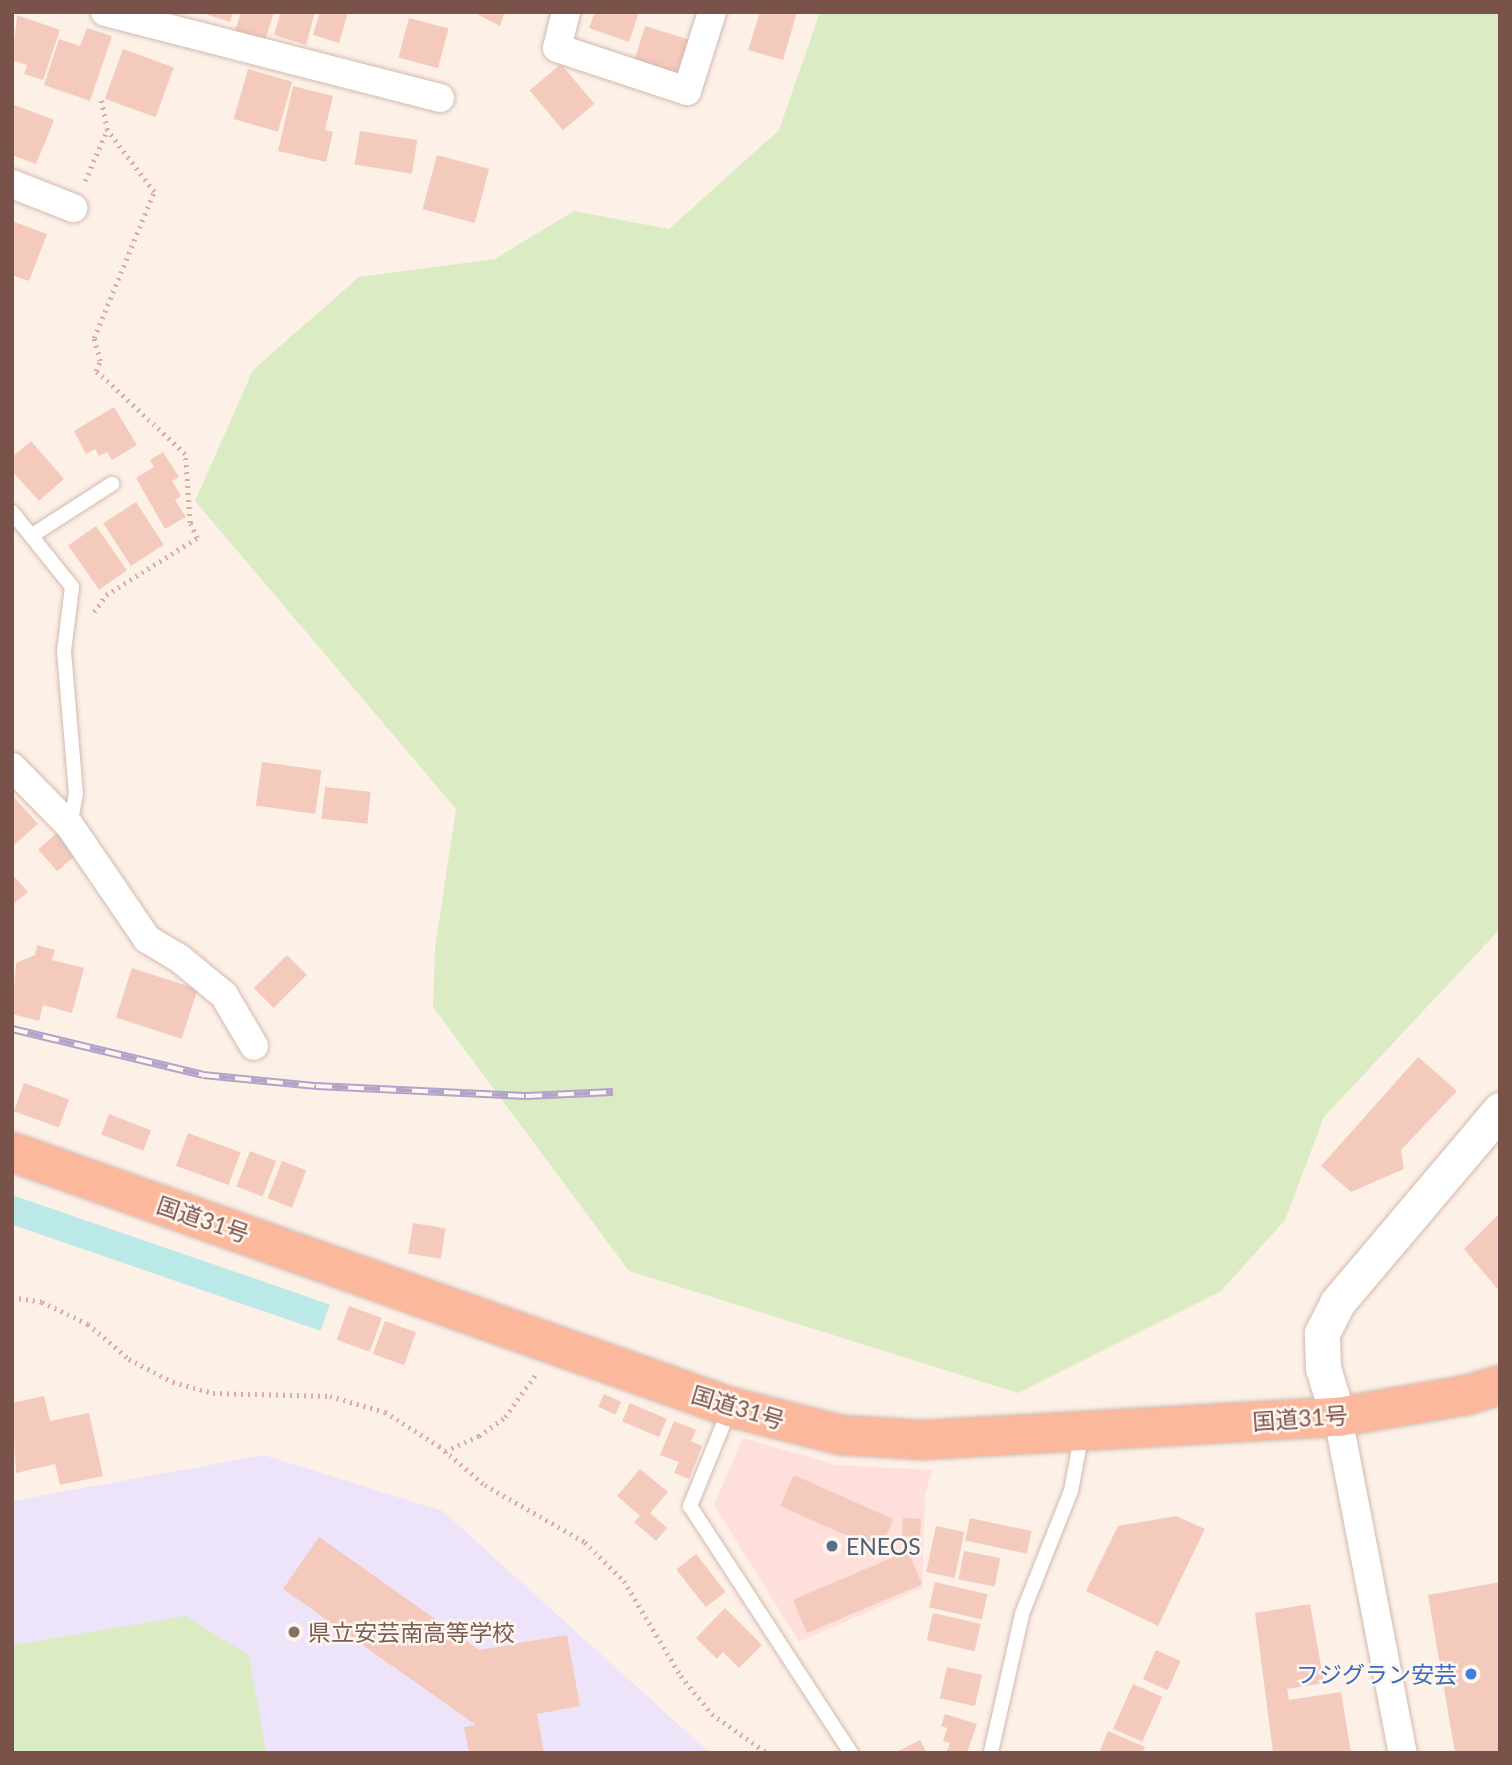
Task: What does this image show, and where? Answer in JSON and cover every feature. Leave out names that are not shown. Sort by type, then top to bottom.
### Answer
[{"type":"highway","name":"国道31号","points":[[12,1152],[730,1407],[841,1435],[922,1440],[1338,1417],[1467,1395],[1500,1385]]},
{"type":"street","points":[[105,12],[440,98]]},
{"type":"street","points":[[566,12],[557,48],[687,92],[712,12]]},
{"type":"street","points":[[12,184],[72,208]]},
{"type":"street","points":[[12,767],[70,826],[147,939],[179,958],[224,995],[254,1046]]},
{"type":"street","points":[[1403,1753],[1338,1417],[1323,1368],[1322,1333],[1336,1303],[1500,1110]]},
{"type":"lane","points":[[34,534],[112,484]]},
{"type":"lane","points":[[12,512],[34,534],[72,587],[64,651],[76,793],[70,826]]},
{"type":"lane","points":[[730,1407],[690,1506],[851,1753]]},
{"type":"lane","points":[[991,1752],[1021,1614],[1071,1492],[1082,1431]]},
{"type":"path","points":[[64,651],[83,645],[95,610],[107,595],[197,538],[190,523],[185,454],[96,371],[100,361],[94,338],[154,192],[107,130],[101,98]]},
{"type":"path","points":[[72,208],[107,130]]},
{"type":"path","points":[[12,1297],[42,1302],[88,1324],[129,1359],[173,1382],[213,1393],[330,1395],[384,1412],[446,1451],[485,1485],[585,1542],[624,1581],[681,1676],[712,1714],[767,1753]]},
{"type":"path","points":[[446,1451],[479,1436],[505,1417],[537,1372]]},
{"type":"shaded area","name":"ENEOS","points":[[743,1438],[836,1465],[932,1470],[925,1496],[922,1588],[799,1642],[714,1505]]},
{"type":"shaded area","name":"県立安芸南高等学校","points":[[264,1455],[443,1511],[710,1753],[12,1753],[12,1501]]},
{"type":"green space","points":[[820,12],[1500,12],[1500,929],[1324,1117],[1285,1220],[1221,1291],[1018,1393],[629,1271],[433,1007],[435,948],[456,809],[195,501],[253,370],[359,277],[495,259],[574,211],[669,229],[779,130]]},
{"type":"green space","points":[[185,1616],[249,1655],[266,1753],[12,1753],[12,1645]]},
{"type":"water","points":[[12,1195],[330,1304],[321,1331],[12,1225]]},
{"type":"building","points":[[199,12],[233,12],[230,22]]},
{"type":"building","points":[[241,12],[274,12],[264,44],[234,34]]},
{"type":"building","points":[[281,12],[315,12],[306,45],[274,35]]},
{"type":"building","points":[[320,12],[348,12],[339,43],[313,35]]},
{"type":"building","points":[[473,12],[505,12],[500,26]]},
{"type":"building","points":[[595,12],[639,12],[629,42],[589,28]]},
{"type":"building","points":[[760,12],[797,12],[783,60],[748,50]]},
{"type":"building","points":[[17,15],[60,30],[43,80],[24,74],[27,65],[12,60]]},
{"type":"building","points":[[409,18],[449,29],[438,68],[398,58]]},
{"type":"building","points":[[645,26],[688,39],[677,76],[634,63]]},
{"type":"building","points":[[87,28],[112,36],[90,101],[44,85],[59,39],[80,46]]},
{"type":"building","points":[[123,49],[174,67],[156,117],[105,99]]},
{"type":"building","points":[[561,64],[594,104],[563,130],[530,90]]},
{"type":"building","points":[[248,69],[292,82],[278,132],[234,119]]},
{"type":"building","points":[[293,86],[333,96],[325,130],[333,132],[326,162],[278,151]]},
{"type":"building","points":[[12,104],[54,120],[36,164],[12,155]]},
{"type":"building","points":[[360,131],[417,140],[412,174],[355,165]]},
{"type":"building","points":[[437,155],[489,169],[475,223],[423,209]]},
{"type":"building","points":[[12,221],[47,234],[29,281],[12,275]]},
{"type":"building","points":[[114,407],[137,445],[112,460],[107,452],[99,456],[95,449],[86,454],[74,431]]},
{"type":"building","points":[[31,441],[64,479],[39,501],[12,471],[12,457]]},
{"type":"building","points":[[163,452],[179,477],[172,481],[181,496],[175,500],[186,517],[165,529],[136,478],[154,467],[150,460]]},
{"type":"building","points":[[136,502],[164,545],[131,566],[103,523]]},
{"type":"building","points":[[96,526],[127,570],[99,590],[68,546]]},
{"type":"building","points":[[262,762],[321,770],[315,814],[256,806]]},
{"type":"building","points":[[325,787],[371,792],[367,824],[322,819]]},
{"type":"building","points":[[12,795],[38,824],[12,847]]},
{"type":"building","points":[[57,833],[76,855],[57,871],[38,849]]},
{"type":"building","points":[[12,874],[28,892],[12,905]]},
{"type":"building","points":[[37,945],[55,950],[52,960],[84,968],[72,1013],[43,1005],[39,1021],[12,1014],[16,963],[35,955]]},
{"type":"building","points":[[287,955],[307,975],[274,1008],[254,988]]},
{"type":"building","points":[[132,968],[198,989],[182,1039],[116,1017]]},
{"type":"building","points":[[1418,1057],[1457,1091],[1401,1150],[1404,1169],[1351,1192],[1321,1166]]},
{"type":"building","points":[[24,1083],[69,1099],[59,1128],[14,1111]]},
{"type":"building","points":[[109,1114],[151,1130],[143,1151],[101,1135]]},
{"type":"building","points":[[188,1133],[241,1152],[229,1185],[176,1166]]},
{"type":"building","points":[[250,1151],[276,1161],[263,1197],[236,1186]]},
{"type":"building","points":[[282,1161],[306,1170],[292,1208],[268,1198]]},
{"type":"building","points":[[1500,1213],[1500,1292],[1464,1249]]},
{"type":"building","points":[[413,1223],[446,1228],[441,1259],[408,1254]]},
{"type":"building","points":[[349,1306],[382,1318],[370,1352],[337,1340]]},
{"type":"building","points":[[385,1321],[416,1332],[404,1365],[373,1354]]},
{"type":"building","points":[[604,1394],[621,1402],[615,1415],[598,1407]]},
{"type":"building","points":[[44,1396],[50,1421],[89,1413],[103,1476],[60,1485],[55,1464],[16,1473],[12,1403]]},
{"type":"building","points":[[630,1403],[667,1419],[659,1437],[622,1421]]},
{"type":"building","points":[[674,1421],[696,1430],[691,1441],[702,1446],[689,1479],[674,1473],[679,1462],[660,1455]]},
{"type":"building","points":[[640,1469],[668,1492],[650,1513],[667,1528],[656,1541],[634,1522],[640,1516],[617,1496]]},
{"type":"building","points":[[794,1475],[894,1519],[880,1550],[780,1506]]},
{"type":"building","points":[[1176,1516],[1205,1529],[1158,1626],[1086,1591],[1118,1526]]},
{"type":"building","points":[[903,1518],[921,1519],[920,1537],[902,1536]]},
{"type":"building","points":[[970,1518],[1032,1531],[1027,1554],[965,1540]]},
{"type":"building","points":[[936,1526],[964,1532],[955,1578],[926,1572]]},
{"type":"building","points":[[319,1537],[479,1650],[567,1635],[580,1706],[537,1714],[544,1753],[469,1753],[464,1727],[476,1725],[283,1589]]},
{"type":"building","points":[[908,1551],[922,1584],[807,1633],[793,1600]]},
{"type":"building","points":[[964,1551],[1000,1558],[995,1587],[958,1579]]},
{"type":"building","points":[[696,1554],[726,1592],[706,1607],[676,1569]]},
{"type":"building","points":[[935,1582],[988,1594],[982,1619],[929,1607]]},
{"type":"building","name":"フジグラン安芸","points":[[1500,1582],[1500,1753],[1455,1753],[1428,1595]]},
{"type":"building","points":[[1310,1604],[1324,1683],[1287,1689],[1289,1700],[1341,1692],[1351,1753],[1273,1753],[1255,1613]]},
{"type":"building","points":[[725,1608],[762,1645],[739,1668],[723,1652],[717,1659],[696,1638]]},
{"type":"building","points":[[933,1613],[981,1624],[974,1651],[927,1640]]},
{"type":"building","points":[[1156,1650],[1181,1661],[1168,1690],[1143,1679]]},
{"type":"building","points":[[947,1667],[982,1675],[975,1706],[940,1698]]},
{"type":"building","points":[[1133,1684],[1162,1697],[1142,1742],[1113,1729]]},
{"type":"building","points":[[945,1714],[977,1724],[967,1753],[946,1753],[950,1743],[943,1741],[947,1728],[941,1726]]},
{"type":"building","points":[[1108,1731],[1145,1747],[1142,1753],[1099,1753]]},
{"type":"building","points":[[920,1740],[927,1753],[894,1753]]},
{"type":"railway","points":[[12,1029],[203,1075],[316,1086],[526,1096],[613,1092]]},
{"type":"place","name":"ENEOS","points":[[832,1546]]},
{"type":"place","name":"県立安芸南高等学校","points":[[294,1632]]},
{"type":"place","name":"フジグラン安芸","points":[[1471,1674]]}]
